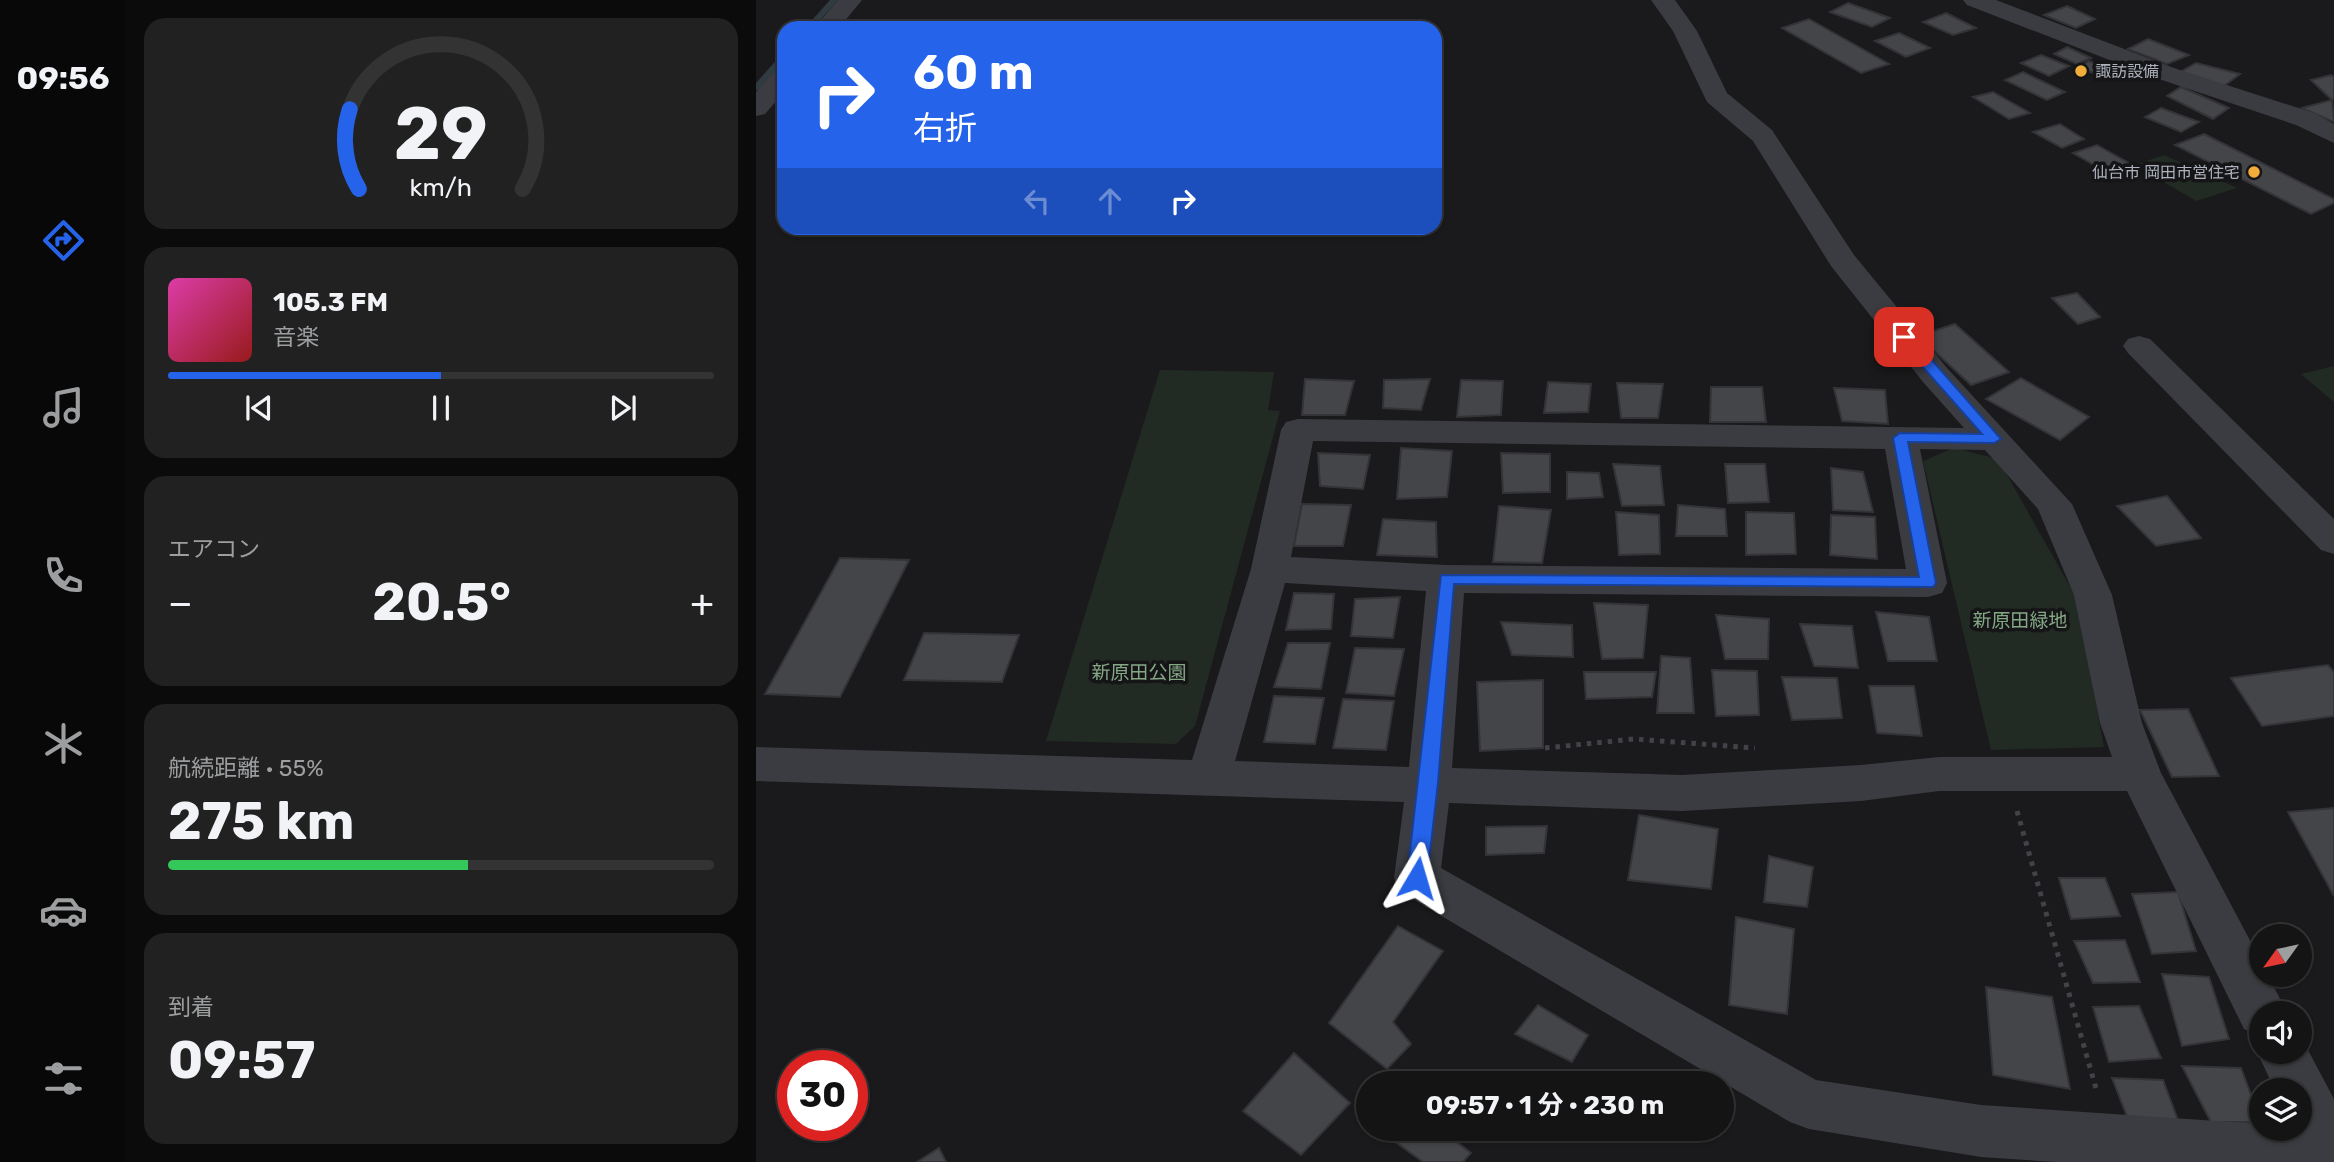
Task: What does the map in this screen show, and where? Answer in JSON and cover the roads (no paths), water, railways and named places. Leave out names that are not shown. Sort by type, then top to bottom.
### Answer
[{"type":"street","points":[[832,21],[850,0]]},
{"type":"street","points":[[1663,0],[1685,31],[1716,97],[1763,136],[1842,260],[1936,375],[2054,504],[2093,595],[2121,723],[2140,774],[2256,1001]]},
{"type":"street","points":[[1975,0],[2165,73],[2305,119],[2334,135]]},
{"type":"street","points":[[756,108],[777,84]]},
{"type":"street","points":[[2139,346],[2334,541]]},
{"type":"street","points":[[1208,779],[1270,569],[1298,430],[1994,439]]},
{"type":"street","points":[[1270,569],[1446,579],[1928,583],[1900,438]]},
{"type":"street","points":[[1446,579],[1429,783],[1417,878],[1809,1104],[1981,1131],[2334,1154]]},
{"type":"street","points":[[756,764],[1682,793],[1861,783],[1938,774],[2140,774]]},
{"type":"street","points":[[2288,1064],[2334,1154]]},
{"type":"waterway","points":[[815,21],[834,0]]},
{"type":"waterway","points":[[756,88],[777,65]]},
{"type":"place","name":"諏訪設備","points":[[2081,71]]},
{"type":"place","name":"仙台市 岡田市営住宅","points":[[2254,172]]},
{"type":"park label","name":"新原田緑地","points":[[2020,620]]},
{"type":"park label","name":"新原田公園","points":[[1139,672]]}]
